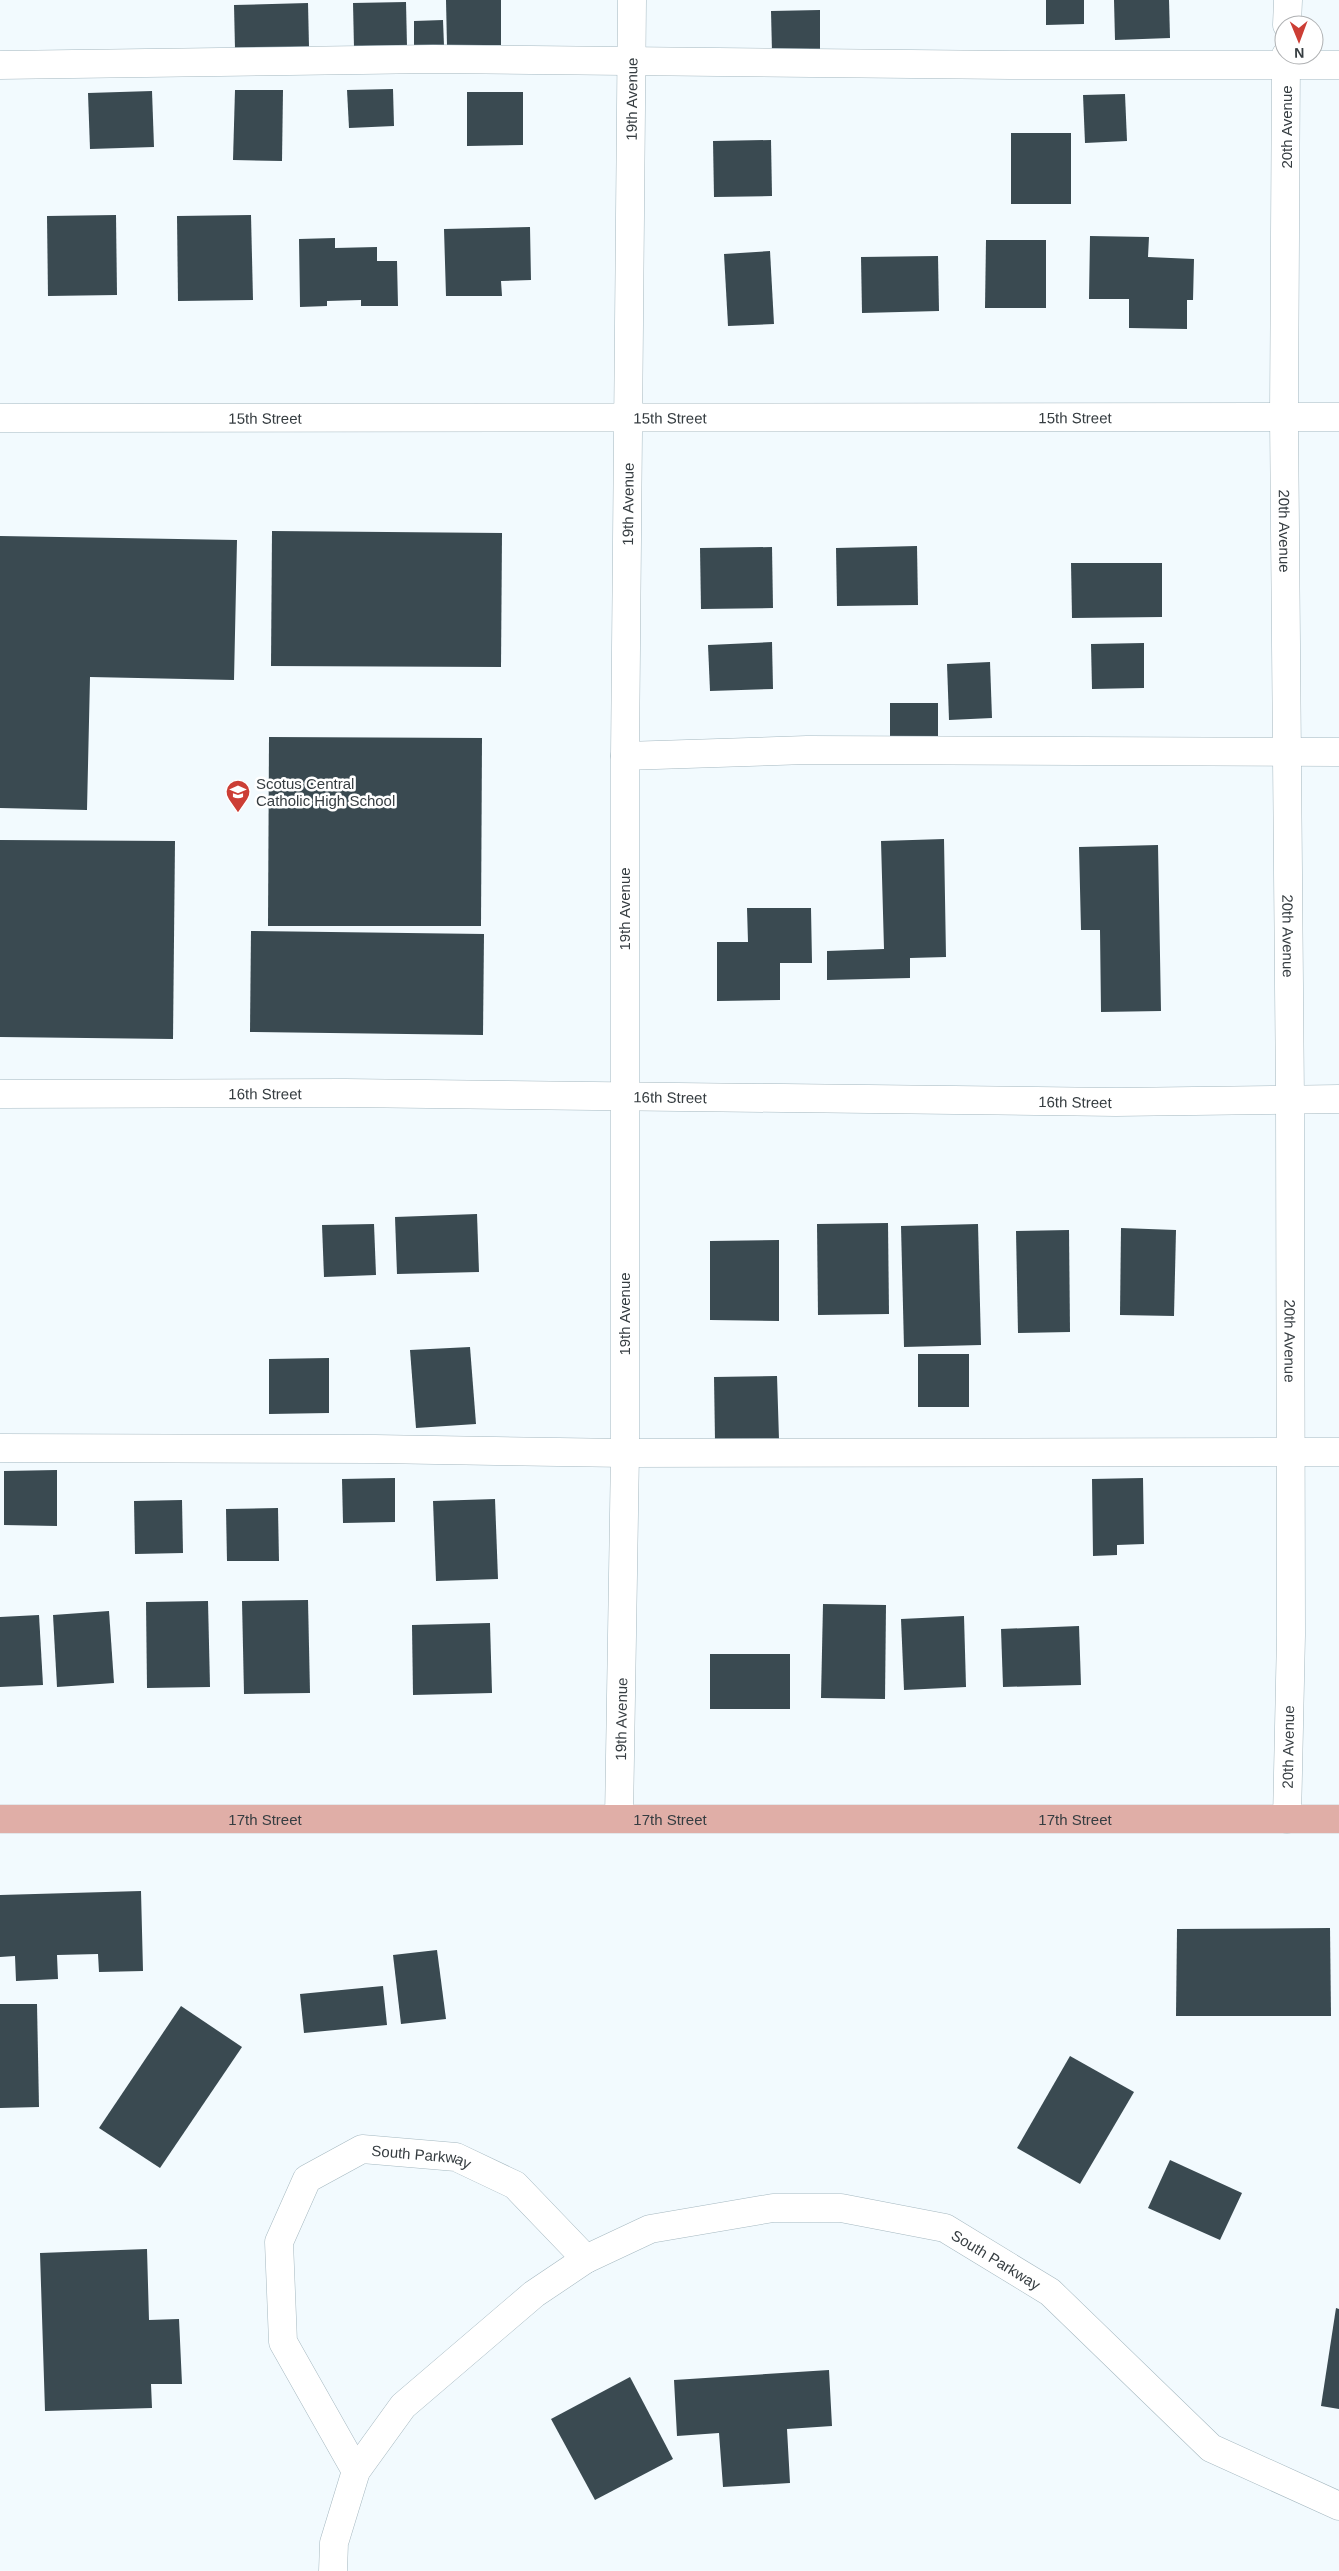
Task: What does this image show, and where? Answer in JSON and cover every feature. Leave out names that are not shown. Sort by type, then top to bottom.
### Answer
[{"type":"main road","name":"17th Street","points":[[0,1819],[1339,1819]]},
{"type":"street","name":"19th Avenue","points":[[619,1818],[624,1454],[625,756],[632,0]]},
{"type":"street","points":[[1287,15],[1288,0]]},
{"type":"street","points":[[0,65],[433,59],[1010,65],[1274,60]]},
{"type":"street","points":[[1324,64],[1339,65]]},
{"type":"street","name":"20th Avenue","points":[[1286,65],[1284,417],[1290,1100],[1291,1635],[1287,1819]]},
{"type":"street","name":"15th Street","points":[[0,418],[1339,417]]},
{"type":"street","points":[[625,756],[807,750],[1339,752]]},
{"type":"street","name":"16th Street","points":[[0,1094],[345,1093],[1116,1102],[1339,1099]]},
{"type":"street","points":[[0,1448],[376,1449],[624,1454],[1339,1452]]},
{"type":"street","name":"South Parkway","points":[[356,2471],[282,2342],[279,2242],[307,2179],[362,2149],[456,2157],[516,2185],[586,2259]]},
{"type":"street","name":"South Parkway","points":[[333,2571],[334,2543],[356,2471],[403,2406],[534,2294],[586,2259],[650,2229],[773,2208],[841,2208],[945,2228],[1050,2292],[1211,2448],[1339,2506]]},
{"type":"building","points":[[446,0],[501,0],[501,45],[447,46]]},
{"type":"building","points":[[1046,0],[1084,0],[1084,24],[1046,25]]},
{"type":"building","points":[[1114,0],[1169,0],[1170,38],[1115,40]]},
{"type":"building","points":[[406,2],[407,47],[354,48],[353,3]]},
{"type":"building","points":[[308,3],[309,47],[235,49],[234,5]]},
{"type":"building","points":[[820,10],[820,52],[772,52],[771,11]]},
{"type":"building","points":[[443,20],[444,46],[414,46],[414,21]]},
{"type":"building","points":[[393,89],[394,126],[349,128],[347,90]]},
{"type":"building","points":[[235,90],[283,90],[282,161],[233,160]]},
{"type":"building","points":[[152,91],[154,147],[90,149],[88,93]]},
{"type":"building","points":[[467,92],[523,92],[523,145],[467,146]]},
{"type":"building","points":[[1125,94],[1127,141],[1085,143],[1083,95]]},
{"type":"building","points":[[1011,133],[1071,133],[1071,204],[1011,204]]},
{"type":"building","points":[[771,140],[772,196],[714,197],[713,141]]},
{"type":"building","points":[[116,215],[117,295],[48,296],[47,216]]},
{"type":"building","points":[[251,215],[253,300],[178,301],[177,216]]},
{"type":"building","points":[[530,227],[531,280],[501,281],[502,296],[446,296],[444,229]]},
{"type":"building","points":[[1090,236],[1149,237],[1148,257],[1194,259],[1193,300],[1187,300],[1187,329],[1129,328],[1129,299],[1089,299]]},
{"type":"building","points":[[335,238],[335,248],[377,247],[377,261],[397,261],[398,306],[361,306],[361,300],[327,301],[327,306],[300,307],[299,239]]},
{"type":"building","points":[[986,240],[1046,240],[1046,308],[985,308]]},
{"type":"building","points":[[770,251],[774,324],[728,326],[724,254]]},
{"type":"building","points":[[938,256],[939,311],[862,313],[861,257]]},
{"type":"building","points":[[272,531],[502,533],[501,667],[271,666]]},
{"type":"building","points":[[0,536],[237,540],[234,680],[90,677],[87,810],[0,808]]},
{"type":"building","points":[[917,546],[918,605],[837,606],[836,548]]},
{"type":"building","points":[[772,547],[773,608],[701,609],[700,548]]},
{"type":"building","points":[[1071,563],[1162,563],[1162,617],[1072,618]]},
{"type":"building","points":[[772,642],[773,689],[710,691],[708,645]]},
{"type":"building","points":[[1144,643],[1144,688],[1092,689],[1091,644]]},
{"type":"building","points":[[990,662],[992,718],[949,720],[947,664]]},
{"type":"building","points":[[890,703],[938,703],[938,738],[890,738]]},
{"type":"building","points":[[269,737],[482,738],[481,926],[268,926]]},
{"type":"building","points":[[944,839],[946,957],[910,958],[910,978],[827,980],[827,951],[884,949],[881,841]]},
{"type":"building","points":[[0,840],[175,841],[173,1039],[0,1037]]},
{"type":"building","points":[[1158,845],[1161,1011],[1101,1012],[1100,930],[1081,930],[1079,847]]},
{"type":"building","points":[[747,908],[811,908],[812,963],[780,963],[780,1000],[717,1001],[717,942],[748,942]]},
{"type":"building","points":[[251,931],[484,934],[483,1035],[250,1032]]},
{"type":"building","points":[[477,1214],[479,1272],[397,1274],[395,1217]]},
{"type":"building","points":[[888,1223],[889,1314],[818,1315],[817,1224]]},
{"type":"building","points":[[374,1224],[376,1275],[324,1277],[322,1225]]},
{"type":"building","points":[[978,1224],[981,1345],[904,1347],[901,1226]]},
{"type":"building","points":[[1121,1228],[1176,1230],[1174,1316],[1120,1315]]},
{"type":"building","points":[[1069,1230],[1070,1332],[1018,1333],[1016,1231]]},
{"type":"building","points":[[779,1240],[779,1321],[710,1320],[710,1241]]},
{"type":"building","points":[[470,1347],[476,1424],[416,1428],[410,1350]]},
{"type":"building","points":[[918,1354],[969,1354],[969,1407],[918,1407]]},
{"type":"building","points":[[329,1358],[329,1413],[269,1414],[269,1359]]},
{"type":"building","points":[[777,1376],[779,1439],[715,1440],[714,1377]]},
{"type":"building","points":[[57,1470],[57,1526],[4,1525],[4,1471]]},
{"type":"building","points":[[395,1478],[395,1522],[343,1523],[342,1479]]},
{"type":"building","points":[[1143,1478],[1144,1544],[1117,1545],[1117,1555],[1093,1556],[1092,1479]]},
{"type":"building","points":[[495,1499],[498,1579],[436,1581],[433,1501]]},
{"type":"building","points":[[182,1500],[183,1553],[135,1554],[134,1501]]},
{"type":"building","points":[[278,1508],[279,1561],[227,1561],[226,1509]]},
{"type":"building","points":[[308,1600],[310,1693],[244,1694],[242,1601]]},
{"type":"building","points":[[208,1601],[210,1687],[147,1688],[146,1602]]},
{"type":"building","points":[[823,1604],[886,1605],[885,1699],[821,1698]]},
{"type":"building","points":[[109,1611],[114,1683],[57,1687],[53,1615]]},
{"type":"building","points":[[39,1615],[43,1685],[0,1687],[0,1617]]},
{"type":"building","points":[[964,1616],[966,1687],[904,1690],[901,1619]]},
{"type":"building","points":[[490,1623],[492,1693],[413,1695],[412,1625]]},
{"type":"building","points":[[1079,1626],[1081,1685],[1003,1687],[1001,1629]]},
{"type":"building","points":[[710,1654],[790,1654],[790,1709],[710,1709]]},
{"type":"building","points":[[141,1891],[143,1971],[99,1972],[98,1954],[57,1955],[58,1979],[16,1981],[15,1956],[0,1957],[0,1895]]},
{"type":"building","points":[[1330,1928],[1331,2016],[1176,2016],[1177,1929]]},
{"type":"building","points":[[437,1950],[446,2019],[401,2024],[393,1955]]},
{"type":"building","points":[[383,1986],[387,2025],[304,2033],[300,1994]]},
{"type":"building","points":[[0,2004],[37,2004],[39,2107],[0,2108]]},
{"type":"building","points":[[181,2006],[242,2047],[160,2168],[99,2128]]},
{"type":"building","points":[[1070,2056],[1134,2092],[1080,2184],[1017,2148]]},
{"type":"building","points":[[1170,2160],[1242,2193],[1220,2240],[1148,2208]]},
{"type":"building","points":[[147,2249],[149,2320],[179,2319],[182,2384],[151,2384],[152,2408],[45,2411],[40,2253]]},
{"type":"building","points":[[1336,2308],[1339,2309],[1339,2409],[1321,2406]]},
{"type":"building","points":[[829,2370],[832,2426],[787,2429],[790,2483],[723,2487],[719,2433],[677,2436],[674,2380]]},
{"type":"building","points":[[630,2377],[673,2459],[595,2500],[551,2419]]},
{"type":"place","name":"Scotus Central Catholic High School","points":[[238,813]]}]
